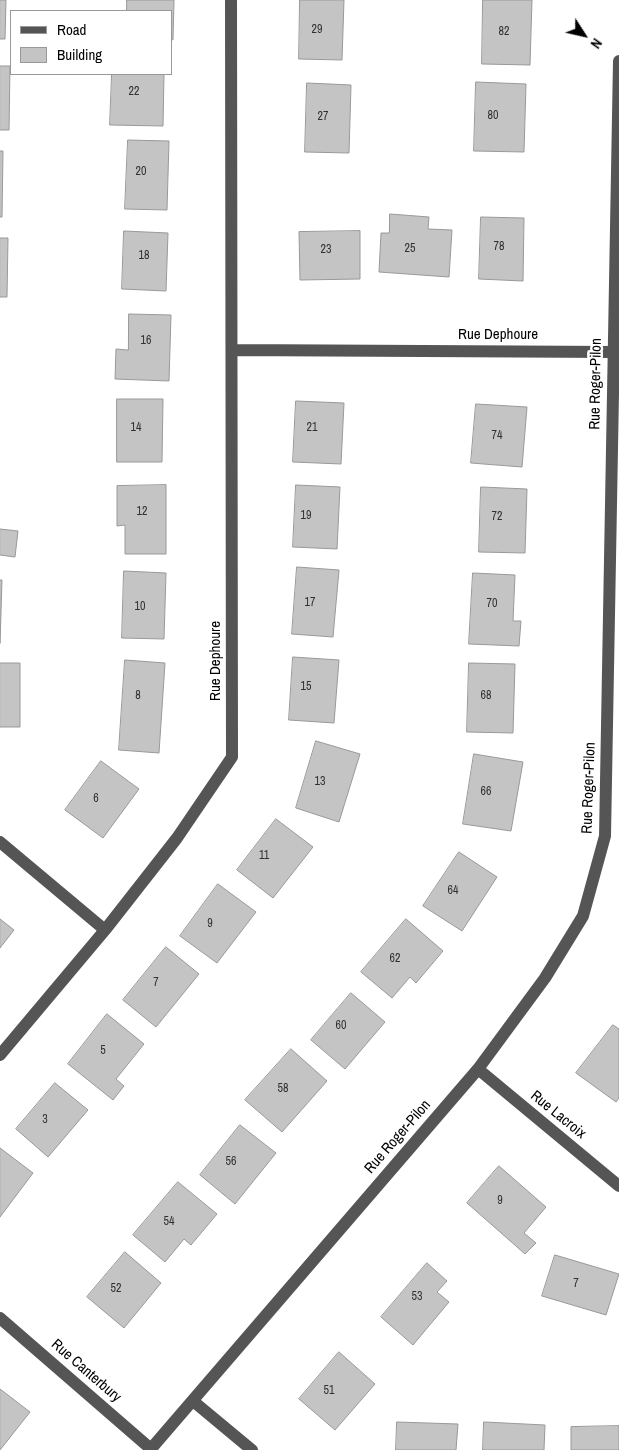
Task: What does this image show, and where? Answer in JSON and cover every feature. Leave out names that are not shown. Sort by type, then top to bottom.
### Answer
[{"type":"street","name":"Rue Dephoure","points":[[0,1055],[105,930],[177,838],[232,757],[231,0]]},
{"type":"street","name":"Rue Roger-Pilon","points":[[150,1450],[478,1069],[545,978],[583,916],[605,836],[619,60]]},
{"type":"street","name":"Rue Dephoure","points":[[232,350],[613,352]]},
{"type":"street","points":[[0,842],[105,930]]},
{"type":"street","name":"Rue Lacroix","points":[[478,1069],[619,1186]]},
{"type":"street","name":"Rue Canterbury","points":[[0,1318],[150,1450]]},
{"type":"street","points":[[192,1401],[252,1450]]},
{"type":"building","points":[[0,0],[6,0],[5,39],[0,39]]},
{"type":"building","points":[[127,0],[174,0],[173,40],[172,10],[127,10]]},
{"type":"building","points":[[300,0],[344,0],[342,60],[299,59]]},
{"type":"building","points":[[483,0],[532,0],[530,65],[482,64]]},
{"type":"building","points":[[0,66],[10,66],[9,130],[0,130]]},
{"type":"building","points":[[112,75],[164,75],[163,126],[110,125]]},
{"type":"building","points":[[476,82],[526,84],[524,152],[474,151]]},
{"type":"building","points":[[307,83],[351,85],[349,153],[305,152]]},
{"type":"building","points":[[128,140],[169,141],[167,210],[125,209]]},
{"type":"building","points":[[0,151],[3,151],[2,217],[0,217]]},
{"type":"building","points":[[390,214],[429,217],[428,229],[452,230],[449,277],[379,272],[381,233],[389,233]]},
{"type":"building","points":[[481,217],[524,218],[523,281],[479,279]]},
{"type":"building","points":[[124,231],[168,233],[166,291],[122,289]]},
{"type":"building","points":[[360,231],[360,279],[300,280],[299,232]]},
{"type":"building","points":[[0,238],[8,238],[7,297],[0,297]]},
{"type":"building","points":[[129,314],[171,315],[169,381],[115,379],[116,349],[128,350]]},
{"type":"building","points":[[117,399],[163,399],[162,462],[117,462]]},
{"type":"building","points":[[296,401],[344,403],[341,464],[293,462]]},
{"type":"building","points":[[476,404],[527,407],[522,467],[471,463]]},
{"type":"building","points":[[166,485],[166,554],[125,554],[125,525],[117,526],[117,486]]},
{"type":"building","points":[[296,485],[340,487],[337,549],[293,547]]},
{"type":"building","points":[[481,487],[527,489],[525,553],[479,552]]},
{"type":"building","points":[[0,529],[18,531],[15,557],[0,555]]},
{"type":"building","points":[[297,567],[339,570],[333,637],[292,634]]},
{"type":"building","points":[[124,571],[166,573],[164,639],[122,638]]},
{"type":"building","points":[[473,573],[515,575],[513,621],[521,621],[519,646],[469,644]]},
{"type":"building","points":[[0,580],[2,580],[0,643]]},
{"type":"building","points":[[293,657],[339,660],[334,723],[289,720]]},
{"type":"building","points":[[125,660],[165,663],[159,753],[119,750]]},
{"type":"building","points":[[0,663],[20,663],[20,727],[0,727]]},
{"type":"building","points":[[469,663],[515,664],[513,733],[467,732]]},
{"type":"building","points":[[316,741],[360,754],[339,822],[296,808]]},
{"type":"building","points":[[474,754],[523,762],[511,831],[463,824]]},
{"type":"building","points":[[101,761],[139,789],[103,838],[65,810]]},
{"type":"building","points":[[276,819],[313,847],[273,898],[237,870]]},
{"type":"building","points":[[459,852],[497,877],[462,931],[423,906]]},
{"type":"building","points":[[218,884],[256,912],[217,963],[180,936]]},
{"type":"building","points":[[0,919],[14,930],[0,948]]},
{"type":"building","points":[[406,919],[443,951],[416,983],[410,977],[392,998],[361,972]]},
{"type":"building","points":[[166,947],[199,974],[156,1027],[123,1000]]},
{"type":"building","points":[[351,993],[385,1022],[345,1069],[311,1040]]},
{"type":"building","points":[[107,1014],[144,1044],[116,1079],[124,1086],[113,1100],[68,1064]]},
{"type":"building","points":[[613,1025],[619,1029],[619,1098],[616,1102],[576,1073]]},
{"type":"building","points":[[291,1049],[327,1081],[282,1132],[245,1100]]},
{"type":"building","points":[[55,1083],[88,1110],[48,1157],[16,1129]]},
{"type":"building","points":[[240,1125],[276,1153],[235,1204],[200,1175]]},
{"type":"building","points":[[0,1148],[33,1173],[0,1217]]},
{"type":"building","points":[[499,1166],[546,1207],[524,1233],[536,1243],[525,1254],[467,1203]]},
{"type":"building","points":[[178,1182],[217,1214],[191,1245],[184,1239],[165,1262],[133,1235]]},
{"type":"building","points":[[125,1252],[161,1283],[124,1328],[87,1297]]},
{"type":"building","points":[[555,1255],[619,1274],[606,1315],[542,1296]]},
{"type":"building","points":[[427,1263],[447,1281],[437,1292],[449,1302],[413,1345],[381,1317]]},
{"type":"building","points":[[339,1352],[375,1384],[335,1430],[299,1399]]},
{"type":"building","points":[[0,1389],[30,1412],[0,1450]]},
{"type":"building","points":[[397,1422],[458,1424],[456,1450],[396,1450]]},
{"type":"building","points":[[484,1422],[545,1425],[544,1450],[483,1450]]},
{"type":"building","points":[[619,1426],[619,1450],[571,1450],[571,1427]]}]
